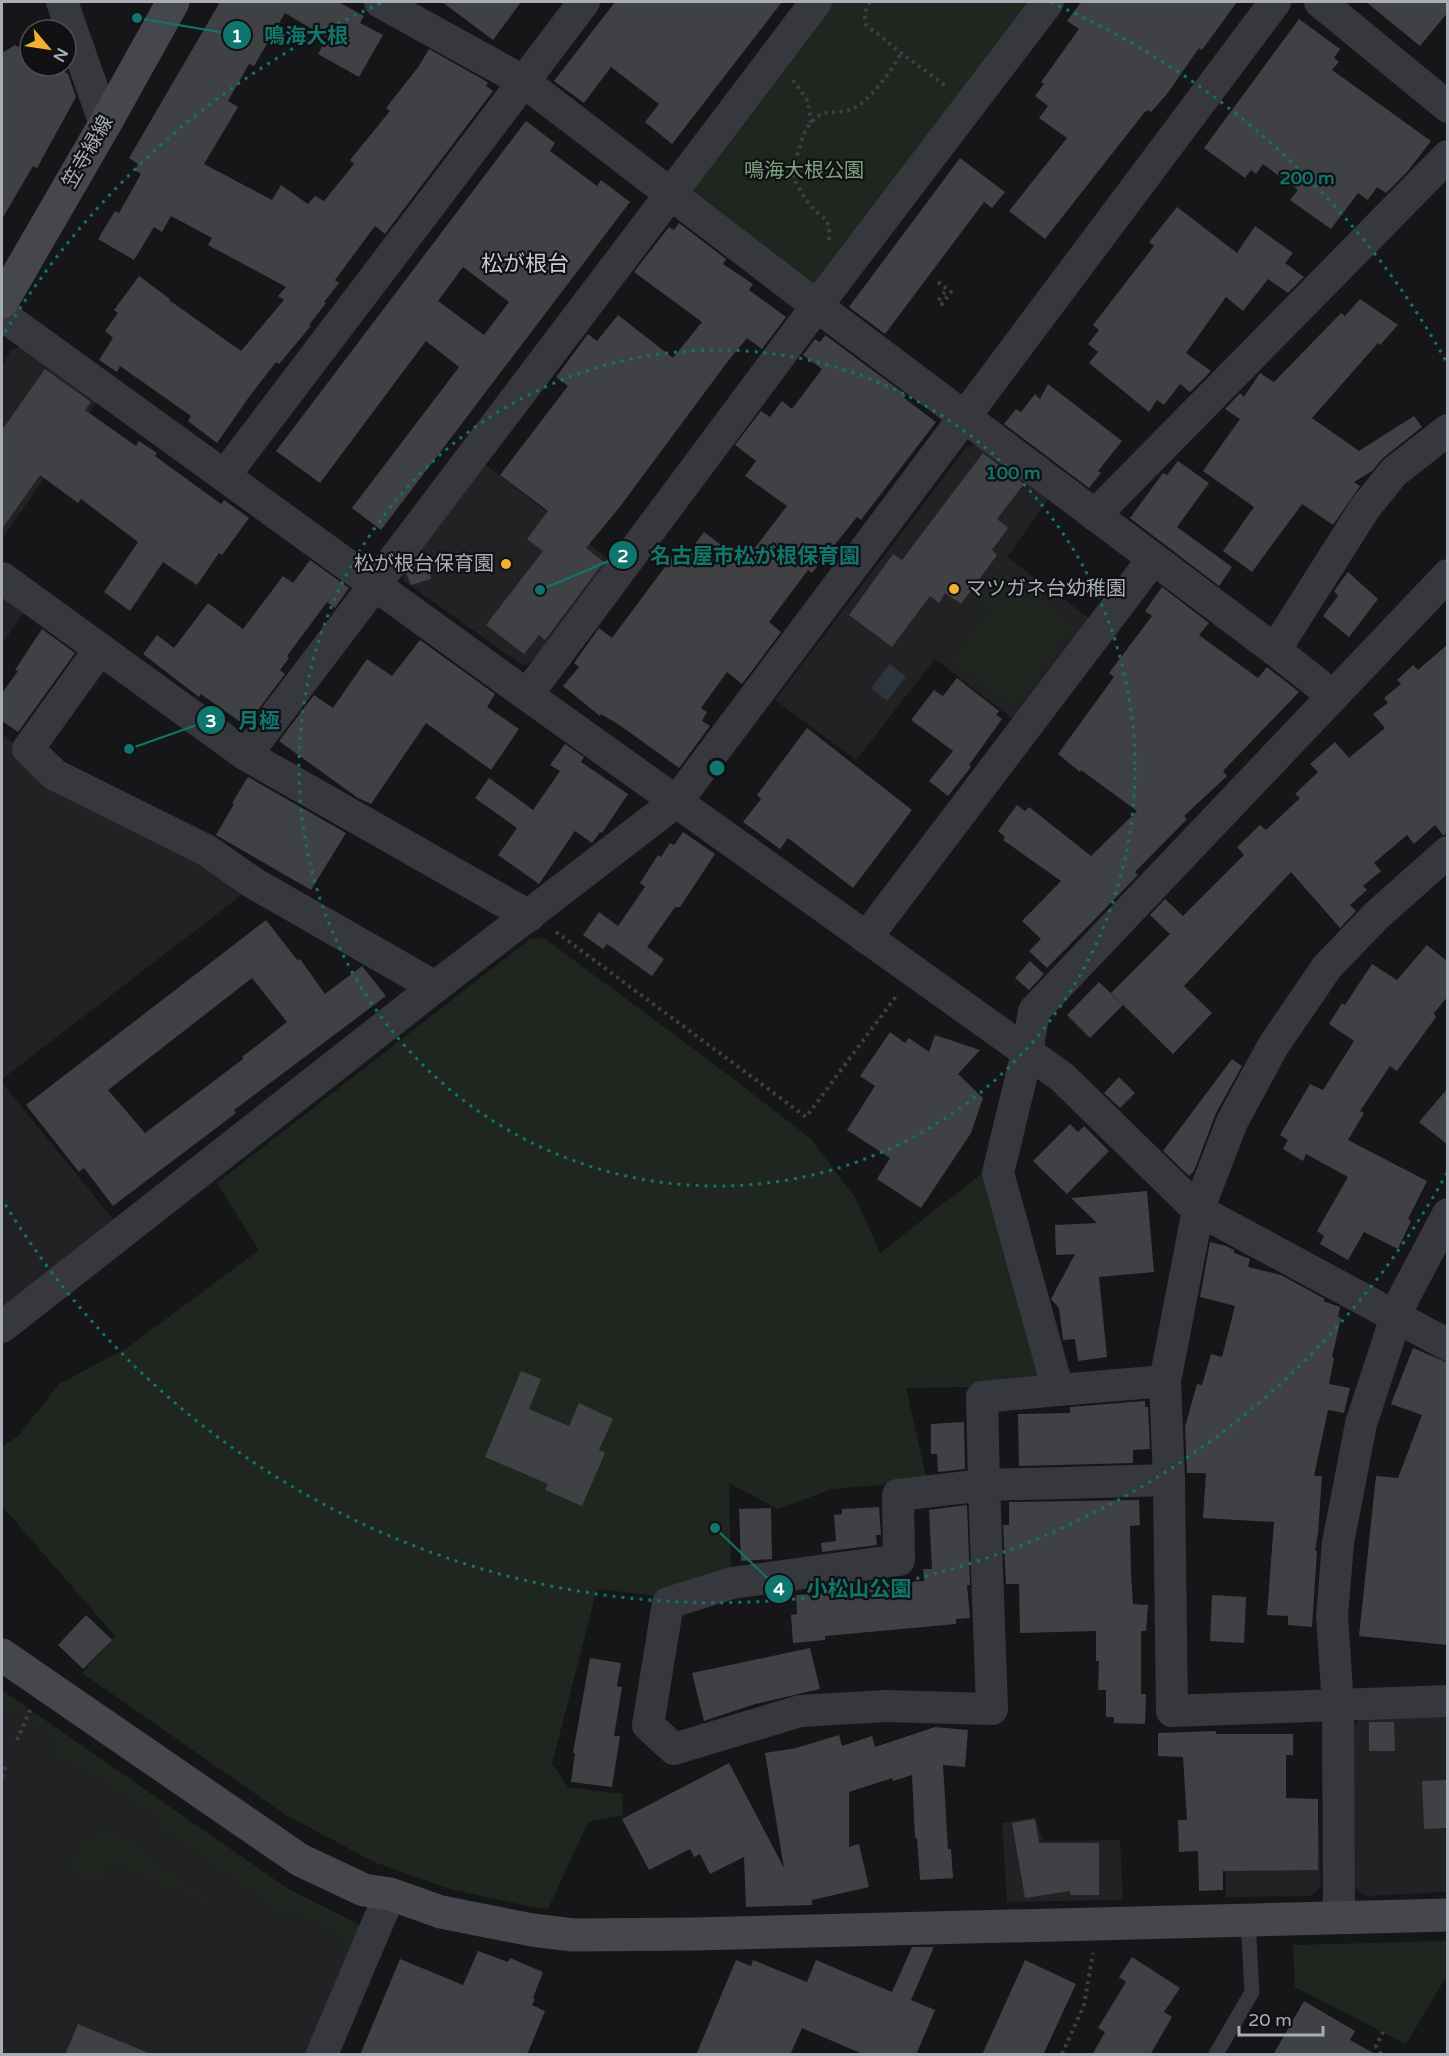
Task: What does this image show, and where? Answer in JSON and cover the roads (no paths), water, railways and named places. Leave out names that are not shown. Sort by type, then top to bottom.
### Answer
[{"type":"street","points":[[62,2],[105,124]]},
{"type":"street","name":"笠寺緑線","points":[[2,302],[173,2]]},
{"type":"street","points":[[380,2],[523,81],[1332,695]]},
{"type":"street","points":[[225,475],[584,2]]},
{"type":"street","points":[[246,755],[816,2]]},
{"type":"street","points":[[527,695],[846,267],[1048,2]]},
{"type":"street","points":[[2,1327],[435,987],[677,801],[1275,2]]},
{"type":"street","points":[[1320,2],[1448,107]]},
{"type":"street","points":[[1095,515],[1448,156]]},
{"type":"street","points":[[2,315],[527,695],[1062,1077],[1198,1210],[1448,1345]]},
{"type":"street","points":[[1275,650],[1365,508],[1394,472],[1448,430]]},
{"type":"street","points":[[866,938],[1153,560]]},
{"type":"street","points":[[1058,1390],[998,1173],[1034,1011],[1448,575]]},
{"type":"street","points":[[2,578],[246,755],[529,916]]},
{"type":"street","points":[[100,649],[28,749],[56,775],[206,850],[255,884],[435,987]]},
{"type":"street","points":[[1448,852],[1377,915],[1327,967],[1273,1046],[1232,1122],[1198,1210],[1165,1380],[1173,1711],[1448,1701]]},
{"type":"street","points":[[1340,1918],[1338,1705],[1332,1616],[1338,1543],[1361,1424],[1396,1317],[1404,1297],[1448,1214]]},
{"type":"street","points":[[1165,1380],[982,1397],[984,1485],[992,1709],[885,1706],[800,1711],[674,1749],[648,1725],[668,1603],[732,1583],[899,1560],[898,1495],[984,1485],[1169,1480]]},
{"type":"street","points":[[2,1655],[300,1860],[364,1890],[390,1894],[441,1912],[532,1930],[573,1935],[694,1934],[1448,1916]]},
{"type":"street","points":[[322,2055],[390,1894]]},
{"type":"lane","points":[[1216,2055],[1252,1992],[1248,1921]]},
{"type":"place","name":"鳴海大根","points":[[137,18]]},
{"type":"place","name":"松が根台保育園","points":[[506,564]]},
{"type":"place","name":"マツガネ台幼稚園","points":[[954,589]]},
{"type":"place","name":"名古屋市松が根保育園","points":[[540,590]]},
{"type":"place","name":"月極","points":[[129,749]]},
{"type":"place","name":"小松山公園","points":[[715,1528]]},
{"type":"district","name":"松が根台","points":[[525,264]]},
{"type":"park label","name":"鳴海大根公園","points":[[804,171]]}]
